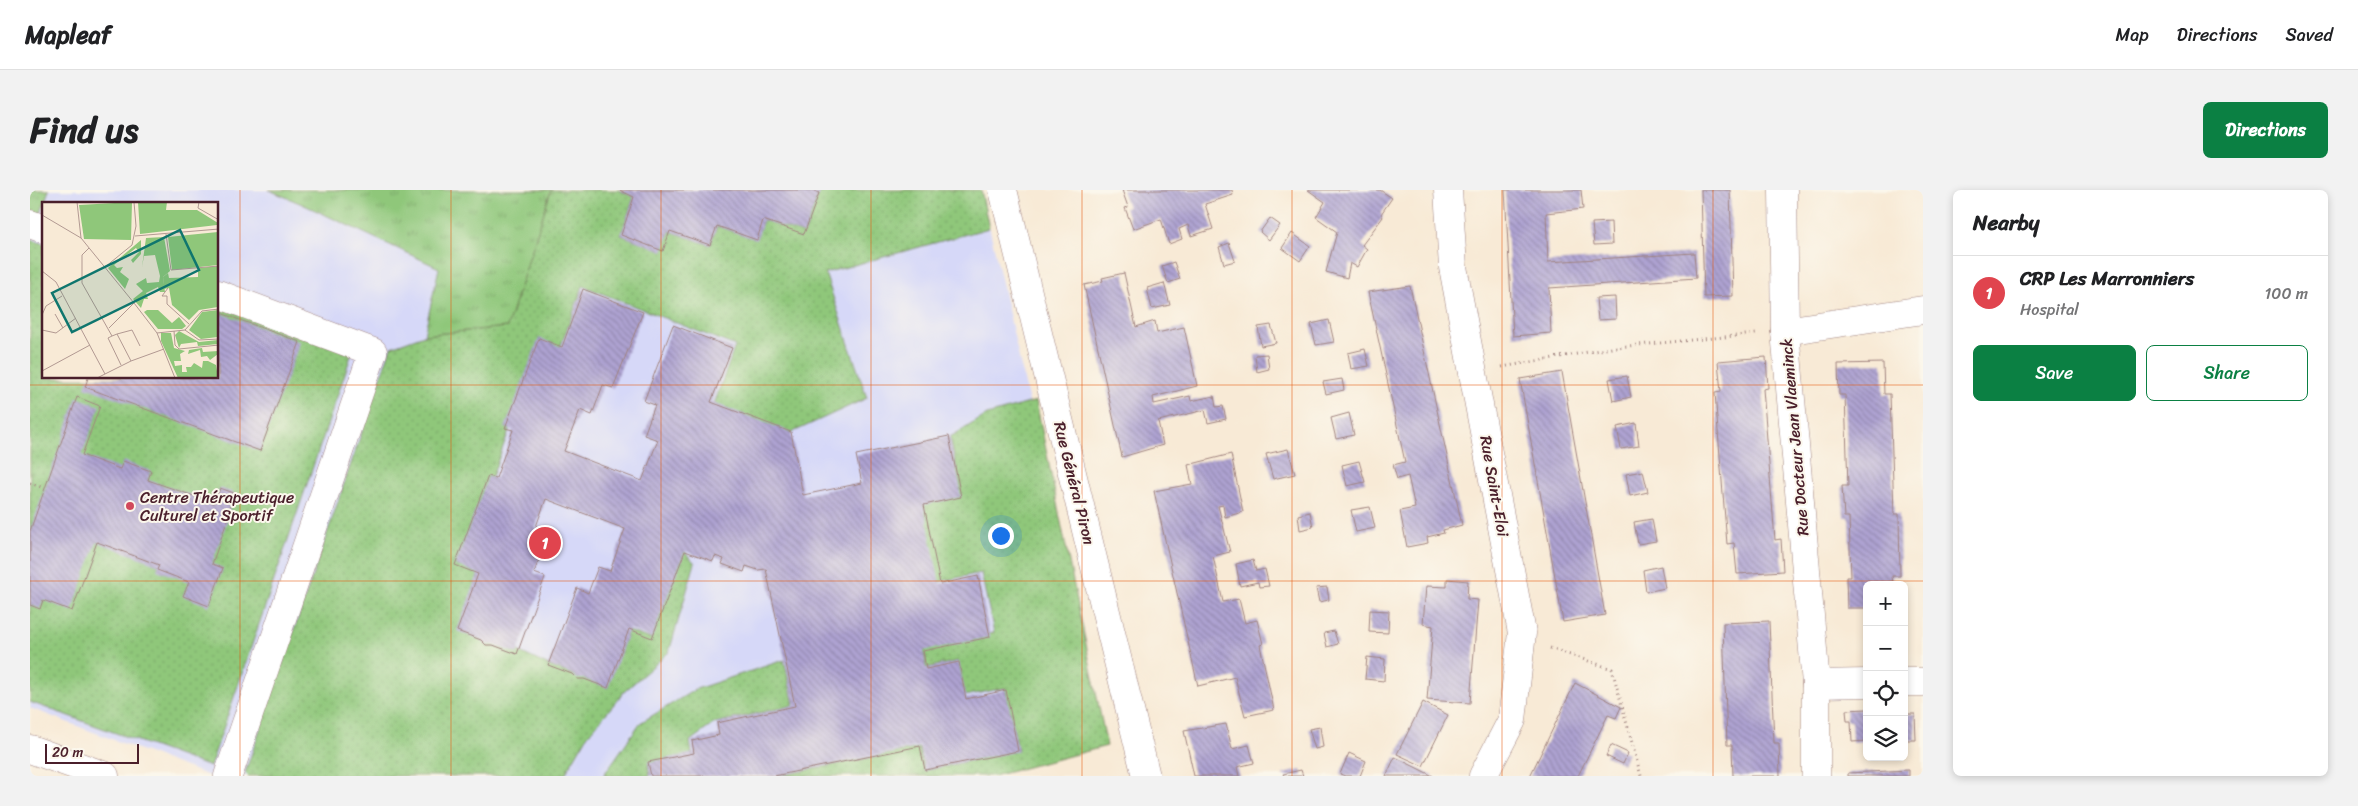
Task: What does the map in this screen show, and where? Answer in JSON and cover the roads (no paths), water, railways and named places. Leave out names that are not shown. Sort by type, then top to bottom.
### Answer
[{"type":"street","name":"Rue Général Piron","points":[[1004,190],[1146,776]]},
{"type":"street","name":"Rue Saint-Eloi","points":[[1448,190],[1453,268],[1522,633],[1512,720],[1483,776]]},
{"type":"street","name":"Rue Docteur Jean Vlaeminck","points":[[1783,190],[1785,331],[1816,684],[1816,776]]},
{"type":"street","points":[[30,224],[42,228]]},
{"type":"street","points":[[219,294],[373,352],[228,776]]},
{"type":"street","points":[[1785,331],[1923,310]]},
{"type":"street","points":[[1908,682],[1923,682]]},
{"type":"street","points":[[1816,684],[1863,683]]},
{"type":"street","points":[[30,748],[105,776]]},
{"type":"place","name":"Centre Thérapeutique Culturel et Sportif","points":[[130,506]]},
{"type":"place","name":"CRP Les Marronniers","points":[[545,543]]}]
